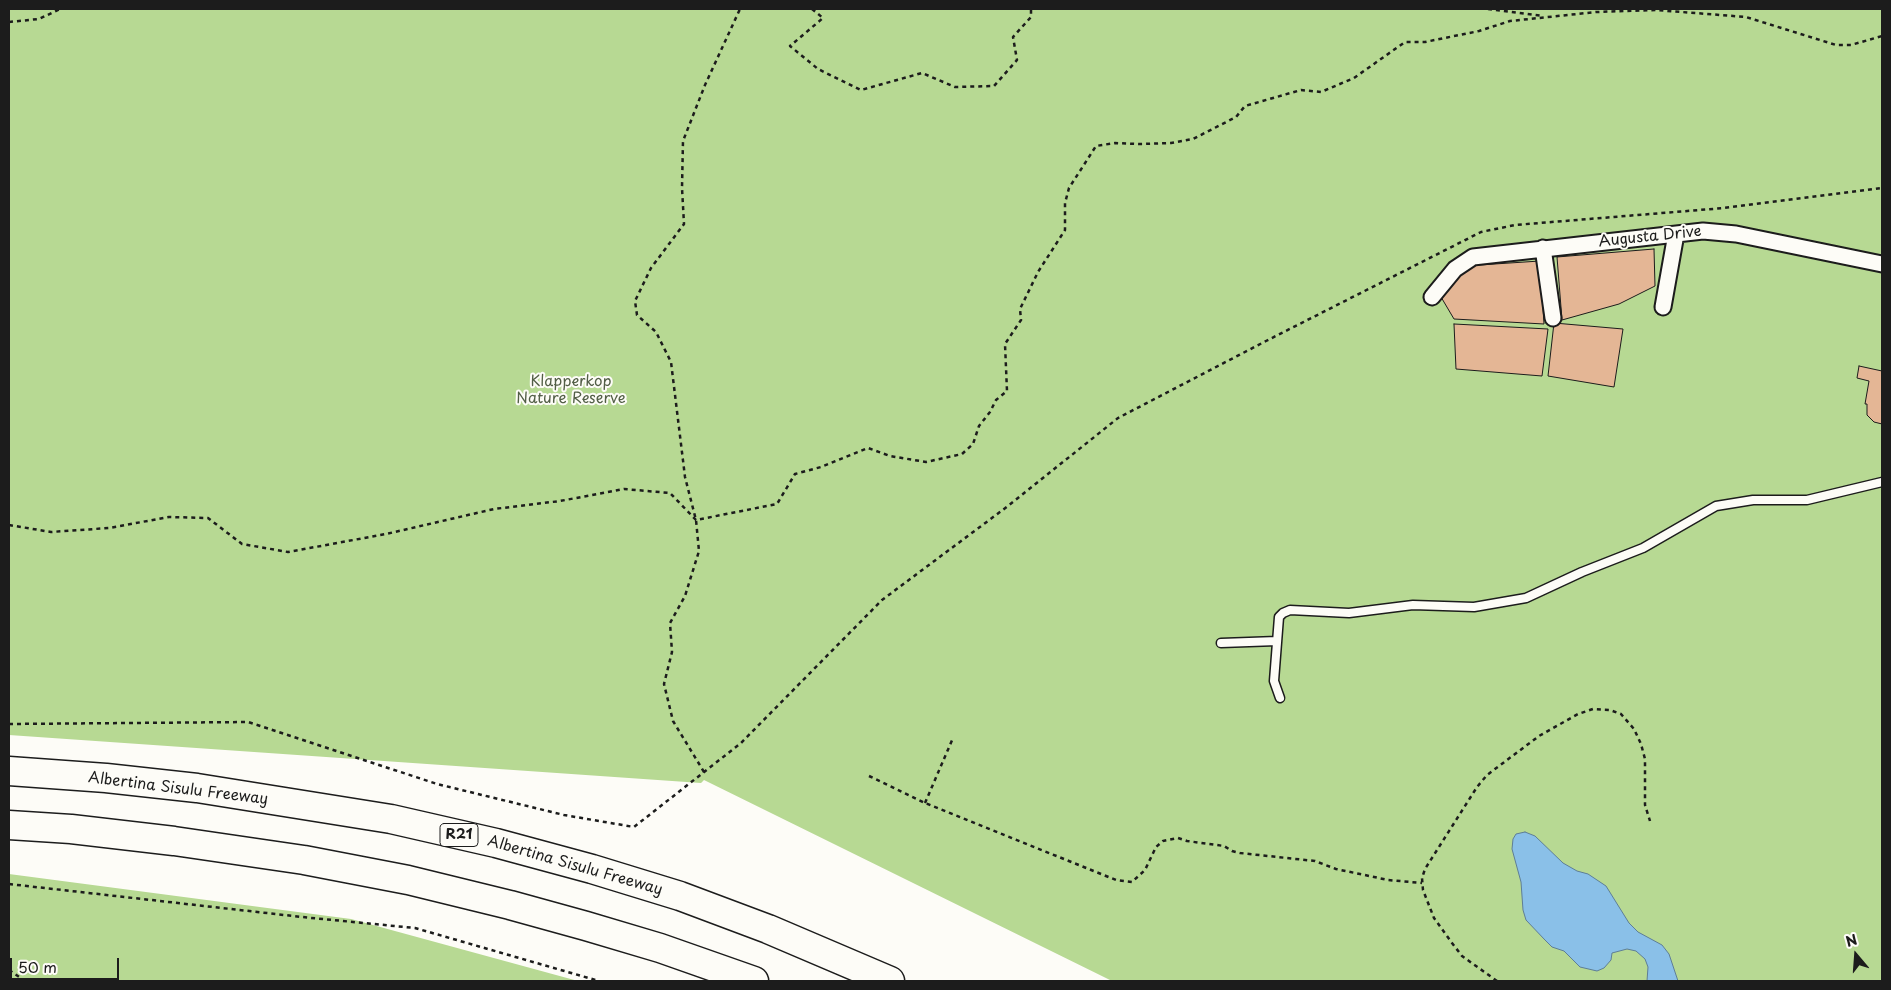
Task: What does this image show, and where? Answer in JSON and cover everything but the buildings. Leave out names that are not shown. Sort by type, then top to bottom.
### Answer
[{"type":"highway","name":"Albertina Sisulu Freeway","points":[[9,771],[106,778],[197,788],[391,819],[496,843],[592,869],[680,896],[768,930],[890,981]]},
{"type":"highway","points":[[9,825],[71,829],[174,841],[304,860],[408,880],[586,926],[660,948],[754,981]]},
{"type":"street","name":"Augusta Drive","points":[[1432,297],[1455,269],[1473,257],[1703,231],[1736,234],[1882,264]]},
{"type":"street","points":[[1663,307],[1676,234]]},
{"type":"street","points":[[1544,248],[1553,318]]},
{"type":"lane","points":[[1280,698],[1274,681],[1277,641],[1280,617],[1283,613],[1290,610],[1349,614],[1413,605],[1474,607],[1526,598],[1582,572],[1643,548],[1716,506],[1754,500],[1808,500],[1882,482]]},
{"type":"lane","points":[[1221,643],[1277,641]]},
{"type":"path","points":[[9,22],[39,20],[60,9]]},
{"type":"path","points":[[704,772],[673,722],[664,684],[672,652],[670,623],[685,596],[699,551],[696,520],[685,477],[670,362],[656,332],[637,315],[635,301],[651,268],[684,224],[682,188],[683,141],[705,85],[740,9]]},
{"type":"path","points":[[812,9],[823,18],[790,46],[818,69],[861,90],[922,73],[955,87],[994,86],[1017,60],[1013,37],[1031,17],[1031,9]]},
{"type":"path","points":[[1488,9],[1547,16]]},
{"type":"path","points":[[696,520],[777,504],[795,474],[821,467],[868,448],[890,456],[926,462],[962,454],[973,444],[979,426],[990,412],[996,400],[1007,391],[1005,344],[1021,320],[1020,309],[1038,272],[1065,230],[1064,203],[1069,188],[1096,146],[1115,143],[1171,143],[1193,140],[1236,117],[1245,106],[1301,90],[1321,92],[1354,78],[1405,42],[1426,42],[1479,31],[1510,21],[1596,12],[1656,10],[1746,17],[1836,45],[1851,45],[1882,36]]},
{"type":"path","points":[[9,724],[248,722],[437,784],[564,816],[634,827],[741,744],[882,600],[1008,506],[1118,418],[1470,237],[1482,232],[1515,226],[1724,208],[1882,188]]},
{"type":"path","points":[[9,525],[51,532],[109,528],[169,517],[208,518],[242,544],[288,552],[386,534],[494,510],[560,501],[624,489],[670,493],[696,520]]},
{"type":"path","points":[[1497,981],[1462,956],[1452,943],[1434,918],[1422,883],[1425,869],[1487,775],[1539,736],[1578,714],[1593,709],[1610,710],[1621,714],[1634,729],[1646,759],[1645,804],[1650,821]]},
{"type":"path","points":[[925,803],[953,738]]},
{"type":"path","points":[[868,776],[925,803],[1116,880],[1132,882],[1145,870],[1156,847],[1163,841],[1178,838],[1187,842],[1224,846],[1240,853],[1315,860],[1336,869],[1388,880],[1422,883]]},
{"type":"path","points":[[9,884],[415,928],[600,981]]},
{"type":"path","points":[[9,970],[25,981]]},
{"type":"green space","name":"Klapperkop Nature Reserve","points":[[9,9],[1882,9],[1882,981],[1112,981],[704,780],[701,783],[9,735]]},
{"type":"green space","points":[[9,874],[351,919],[578,981],[9,981]]},
{"type":"water","points":[[1525,832],[1535,836],[1563,863],[1577,871],[1588,874],[1606,886],[1629,923],[1638,932],[1662,945],[1669,954],[1678,981],[1647,981],[1648,967],[1645,959],[1636,951],[1627,949],[1612,953],[1611,960],[1604,968],[1597,971],[1580,967],[1564,951],[1552,947],[1526,920],[1523,910],[1521,882],[1512,849],[1513,839],[1516,834]]}]
